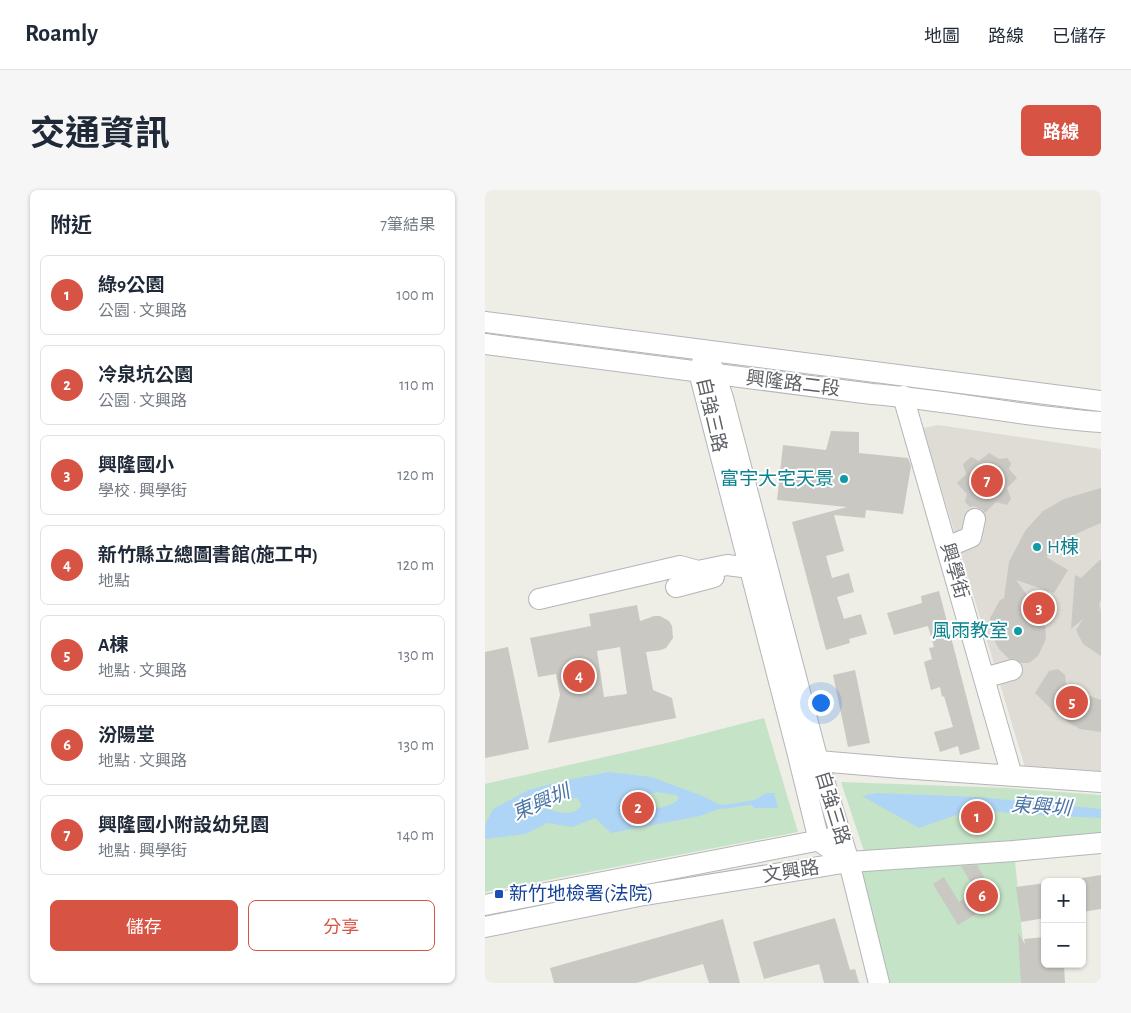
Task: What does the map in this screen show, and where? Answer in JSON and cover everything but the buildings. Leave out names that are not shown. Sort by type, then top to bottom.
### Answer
[{"type":"street","name":"興隆路二段","points":[[485,322],[1101,401]]},
{"type":"street","name":"興隆路二段","points":[[485,344],[872,394],[903,396],[1062,419],[1101,422]]},
{"type":"street","name":"自強三路","points":[[706,351],[707,373],[750,568],[819,840],[849,862]]},
{"type":"street","name":"自強三路","points":[[707,373],[817,761],[849,862],[879,983]]},
{"type":"street","name":"興學街","points":[[903,396],[1010,769],[1008,775]]},
{"type":"street","points":[[947,547],[971,537],[975,520]]},
{"type":"street","points":[[539,599],[680,566],[698,571],[727,565],[750,568]]},
{"type":"street","points":[[676,587],[750,568]]},
{"type":"street","points":[[984,678],[1012,670]]},
{"type":"street","points":[[817,761],[1101,782]]},
{"type":"street","name":"文興路","points":[[485,905],[841,835]]},
{"type":"street","name":"文興路","points":[[485,927],[639,896],[849,862],[1101,843]]},
{"type":"shaded area","points":[[938,425],[1101,449],[1101,771],[1025,767],[923,428]]},
{"type":"green space","points":[[764,718],[798,832],[485,892],[485,784],[671,742]]},
{"type":"green space","points":[[841,782],[1007,788],[1101,795],[1101,838],[864,851]]},
{"type":"green space","points":[[1014,851],[1027,983],[879,983],[849,862]]},
{"type":"water","points":[[609,772],[651,777],[705,797],[724,807],[700,816],[611,833],[595,818],[572,827],[548,823],[525,834],[485,839],[485,825],[493,809],[529,790],[562,781]],"holes":[[[657,792],[676,795],[679,798],[668,806],[661,808],[622,808],[630,800]],[[577,798],[582,805],[571,813],[562,813],[548,809],[547,805],[552,801]]]},
{"type":"water","points":[[766,793],[774,793],[778,808],[754,808],[750,803]]},
{"type":"water","points":[[877,793],[977,797],[1101,809],[1101,818],[1021,814],[973,809],[919,828],[862,796]]},
{"type":"waterway","name":"東興圳","points":[[720,806],[755,802]]},
{"type":"place","name":"富宇大宅天景","points":[[844,479]]},
{"type":"place","name":"興隆國小附設幼兒園","points":[[987,481]]},
{"type":"place","name":"H棟","points":[[1037,547]]},
{"type":"place","name":"興隆國小","points":[[1039,608]]},
{"type":"place","name":"風雨教室","points":[[1018,631]]},
{"type":"place","name":"新竹縣立總圖書館(施工中)","points":[[579,676]]},
{"type":"place","name":"A棟","points":[[1072,702]]},
{"type":"place","name":"冷泉坑公園","points":[[638,808]]},
{"type":"place","name":"綠9公園","points":[[977,817]]},
{"type":"place","name":"新竹地檢署(法院)","points":[[499,894]]},
{"type":"place","name":"汾陽堂","points":[[982,896]]}]
